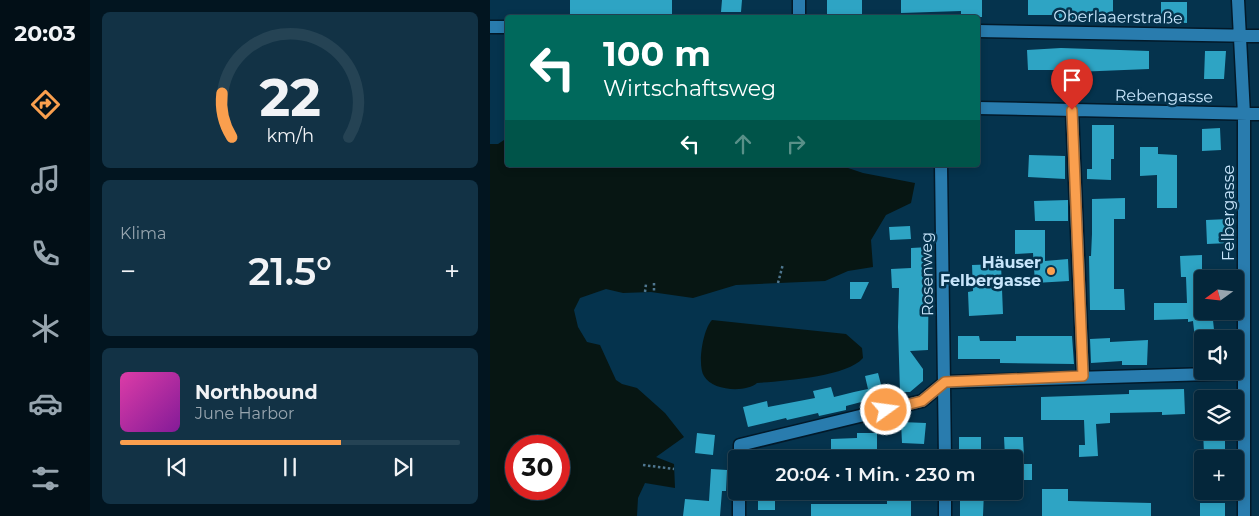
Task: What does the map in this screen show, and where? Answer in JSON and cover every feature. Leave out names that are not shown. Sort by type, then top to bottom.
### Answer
[{"type":"street","points":[[799,0],[799,15]]},
{"type":"street","name":"Felbergasse","points":[[1238,0],[1244,114],[1244,330]]},
{"type":"street","points":[[490,27],[505,27]]},
{"type":"street","name":"Oberlaaerstraße","points":[[980,31],[1259,36]]},
{"type":"street","name":"Rebengasse","points":[[980,108],[1259,114]]},
{"type":"street","points":[[1072,110],[1083,376]]},
{"type":"street","name":"Rosenweg","points":[[941,167],[945,450]]},
{"type":"street","points":[[740,450],[740,445],[922,401],[945,382],[1194,373]]},
{"type":"street","name":"Felbergasse","points":[[1244,380],[1244,516]]},
{"type":"street","points":[[739,500],[739,516]]},
{"type":"street","points":[[945,500],[945,516]]},
{"type":"path","points":[[778,283],[783,264]]},
{"type":"path","points":[[654,283],[654,292]]},
{"type":"path","points":[[645,292],[646,284]]},
{"type":"path","points":[[644,465],[674,469]]},
{"type":"shaded area","points":[[505,139],[505,167],[845,167],[863,173],[915,183],[911,203],[886,215],[871,240],[873,267],[848,271],[825,281],[736,285],[693,298],[651,292],[623,293],[606,289],[580,298],[574,310],[578,327],[587,342],[600,345],[616,380],[622,384],[637,388],[665,413],[684,437],[656,457],[674,464],[675,488],[645,483],[638,498],[637,516],[490,516],[490,144],[498,144]]},
{"type":"shaded area","points":[[712,320],[846,334],[862,348],[863,358],[843,370],[829,374],[757,383],[738,389],[721,387],[708,381],[704,376],[701,364],[702,347],[706,331]]},
{"type":"building","points":[[570,0],[672,0],[672,14],[570,14]]},
{"type":"building","points":[[722,0],[742,0],[741,12],[721,12]]},
{"type":"building","points":[[827,0],[862,0],[862,15],[827,15]]},
{"type":"building","points":[[901,0],[982,0],[982,17],[980,15],[961,15],[961,11],[901,13]]},
{"type":"building","points":[[1028,0],[1113,0],[1113,16],[1083,16],[1083,20],[1059,19],[1059,15],[1028,15]]},
{"type":"building","points":[[1161,2],[1187,2],[1187,23],[1161,22]]},
{"type":"building","points":[[1061,48],[1149,51],[1149,69],[1075,72],[1075,77],[1060,76],[1060,70],[1028,70],[1027,50]]},
{"type":"building","points":[[1205,51],[1226,51],[1224,79],[1204,79]]},
{"type":"building","points":[[1092,125],[1114,125],[1114,159],[1111,159],[1111,180],[1087,179],[1087,169],[1092,169]]},
{"type":"building","points":[[1220,128],[1221,150],[1202,151],[1202,129]]},
{"type":"building","points":[[1140,147],[1158,147],[1158,154],[1177,155],[1177,208],[1157,208],[1157,175],[1140,176]]},
{"type":"building","points":[[1029,155],[1065,156],[1065,179],[1028,177]]},
{"type":"building","points":[[1125,198],[1125,219],[1114,219],[1114,289],[1124,289],[1125,310],[1090,310],[1089,256],[1091,256],[1092,199]]},
{"type":"building","points":[[1068,200],[1068,221],[1035,221],[1034,201]]},
{"type":"building","points":[[1229,219],[1229,243],[1207,244],[1206,220]]},
{"type":"building","points":[[910,226],[911,239],[890,240],[889,227]]},
{"type":"building","points":[[1015,230],[1045,230],[1045,261],[1068,259],[1069,281],[1035,283],[1033,253],[1015,254]]},
{"type":"building","points":[[929,247],[928,350],[910,351],[923,369],[923,381],[910,392],[900,392],[899,288],[892,288],[891,269],[911,268],[911,248]]},
{"type":"building","points":[[1202,255],[1202,270],[1194,270],[1194,320],[1213,320],[1214,330],[1194,330],[1193,321],[1188,322],[1188,319],[1154,320],[1154,303],[1187,303],[1186,277],[1181,277],[1180,256]]},
{"type":"building","points":[[1001,264],[1003,314],[969,316],[968,292],[973,291],[972,265]]},
{"type":"building","points":[[850,282],[869,282],[861,299],[850,299]]},
{"type":"building","points":[[958,336],[979,336],[980,341],[1016,341],[1016,336],[1072,336],[1074,364],[1000,363],[1000,359],[958,359]]},
{"type":"building","points":[[1110,338],[1110,342],[1148,340],[1147,365],[1122,365],[1122,361],[1091,363],[1090,339]]},
{"type":"building","points":[[878,373],[884,396],[846,406],[846,410],[819,416],[818,413],[787,420],[786,418],[748,427],[743,407],[767,401],[768,407],[815,398],[813,391],[831,387],[834,397],[868,389],[865,376]]},
{"type":"building","points":[[1184,389],[1185,414],[1162,415],[1162,412],[1110,413],[1110,423],[1096,424],[1098,456],[1079,457],[1079,445],[1085,445],[1084,420],[1041,420],[1041,397],[1129,394],[1129,390]]},
{"type":"building","points":[[901,422],[926,423],[924,444],[902,443]]},
{"type":"building","points":[[697,433],[715,435],[713,455],[695,453]]},
{"type":"building","points":[[857,433],[877,433],[877,450],[831,450],[831,439],[857,438]]},
{"type":"building","points":[[959,437],[981,437],[981,450],[959,450]]},
{"type":"building","points":[[1004,437],[1023,437],[1024,457],[1023,450],[1005,450]]},
{"type":"building","points":[[1203,440],[1225,440],[1225,450],[1204,450]]},
{"type":"building","points":[[1023,464],[1032,464],[1032,480],[1023,480]]},
{"type":"building","points":[[711,469],[727,470],[726,491],[722,491],[720,516],[683,516],[685,499],[709,501]]},
{"type":"building","points":[[1042,489],[1068,489],[1068,501],[1151,503],[1151,516],[1042,516]]},
{"type":"building","points":[[758,500],[775,500],[775,510],[758,510]]},
{"type":"building","points":[[887,500],[911,500],[911,516],[811,516],[811,504],[887,504]]},
{"type":"building","points":[[960,500],[984,500],[983,516],[960,516]]},
{"type":"building","points":[[1200,503],[1225,503],[1225,516],[1200,516]]},
{"type":"place","name":"Häuser Felbergasse","points":[[1051,271]]},
{"type":"route","points":[[886,410],[922,401],[945,382],[1083,376],[1072,110]]}]
